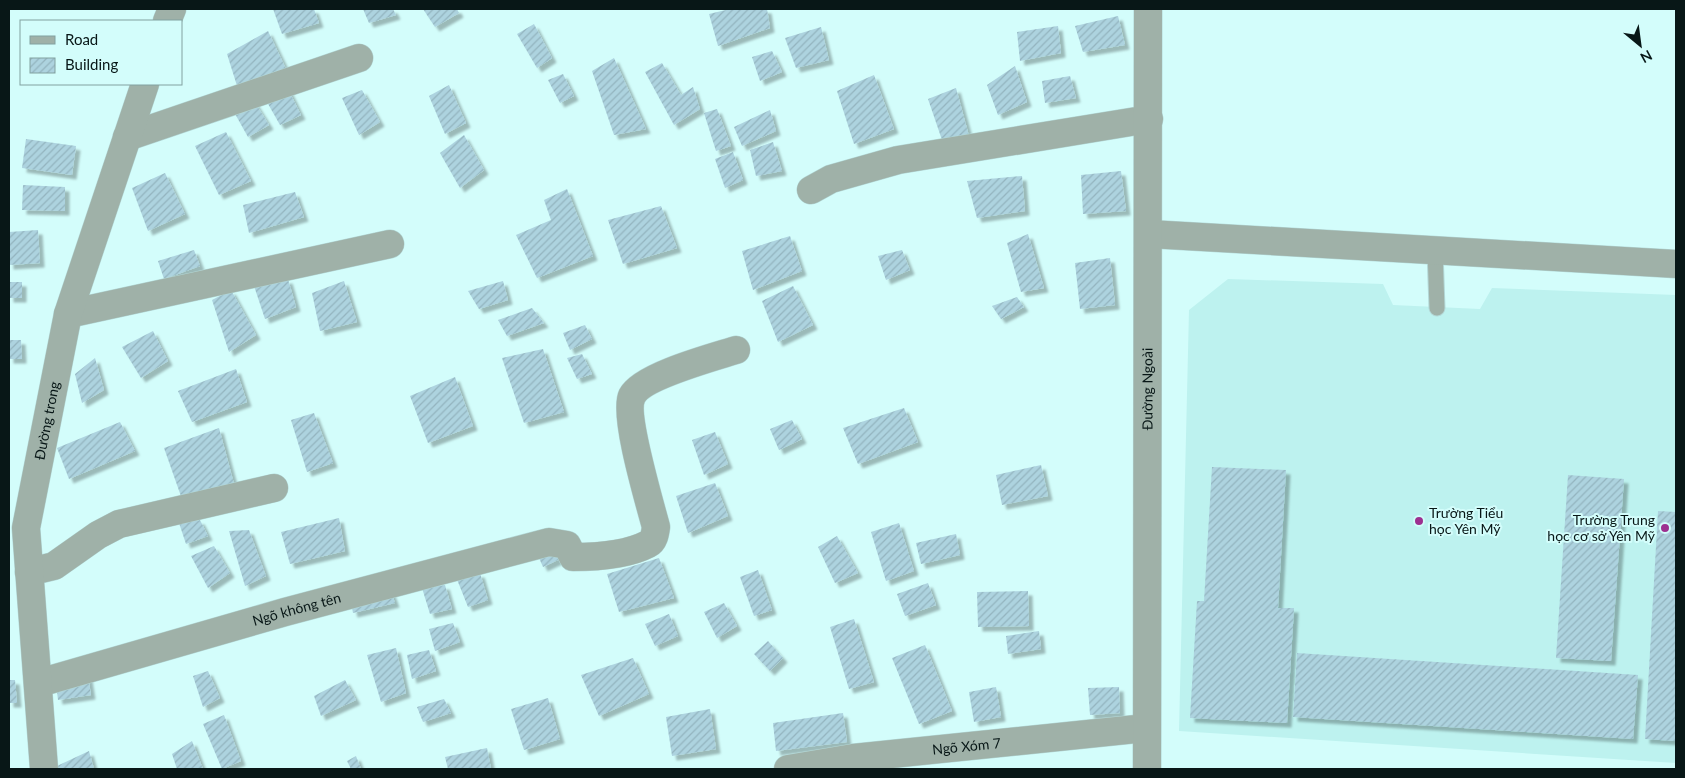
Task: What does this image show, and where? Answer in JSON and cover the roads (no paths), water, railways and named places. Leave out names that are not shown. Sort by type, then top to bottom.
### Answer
[{"type":"street","name":"Đường Ngoài","points":[[1147,769],[1148,9]]},
{"type":"street","points":[[126,137],[359,58]]},
{"type":"street","name":"Đường trong","points":[[44,769],[26,528],[68,314],[145,85]]},
{"type":"street","points":[[811,190],[832,179],[898,160],[1149,119]]},
{"type":"street","points":[[1149,234],[1676,264]]},
{"type":"street","points":[[68,314],[390,244]]},
{"type":"street","name":"Ngõ không tên","points":[[39,683],[285,612],[555,542],[566,545],[573,557],[607,556],[649,544],[655,536],[656,527],[629,414],[632,395],[644,384],[660,376],[736,350]]},
{"type":"street","points":[[29,572],[54,566],[98,535],[119,524],[274,488]]},
{"type":"street","name":"Ngõ Xóm 7","points":[[788,769],[853,758],[1146,728]]},
{"type":"lane","points":[[1435,251],[1437,308]]},
{"type":"place","name":"Trường Tiểu học Yên Mỹ","points":[[1419,521]]},
{"type":"place","name":"Trường Trung học cơ sở Yên Mỹ","points":[[1665,528]]}]
